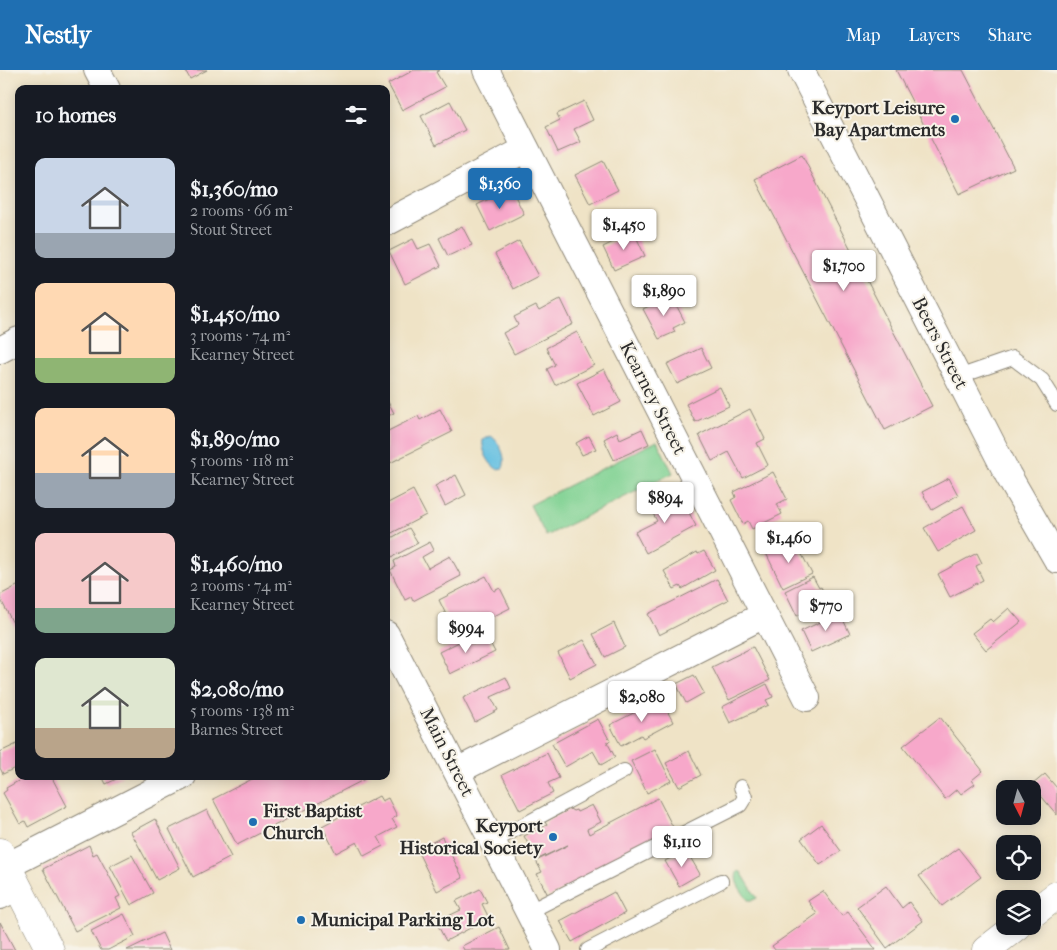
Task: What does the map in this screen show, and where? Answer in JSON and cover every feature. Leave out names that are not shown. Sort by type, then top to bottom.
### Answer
[{"type":"main road","points":[[6,875],[50,950]]},
{"type":"main road","points":[[1041,907],[1057,895]]},
{"type":"main road","points":[[986,950],[1005,935]]},
{"type":"street","points":[[97,70],[105,85]]},
{"type":"street","name":"Kearney Street","points":[[486,70],[807,698]]},
{"type":"street","name":"Beers Street","points":[[801,70],[1008,476],[1053,545]]},
{"type":"street","points":[[390,221],[526,149]]},
{"type":"street","points":[[0,350],[15,342]]},
{"type":"street","points":[[457,771],[764,615]]},
{"type":"street","name":"Main Street","points":[[390,651],[394,668],[457,771],[548,950]]},
{"type":"street","points":[[6,875],[176,780]]},
{"type":"lane","points":[[958,377],[1013,358],[1042,380],[1057,404]]},
{"type":"lane","points":[[492,842],[624,771]]},
{"type":"lane","points":[[528,912],[740,805],[745,797],[741,787]]},
{"type":"lane","points":[[588,950],[721,880]]},
{"type":"green space","points":[[657,441],[673,473],[546,536],[530,505]]},
{"type":"green space","points":[[738,871],[741,872],[757,898],[748,900],[738,886],[736,875]]},
{"type":"water","points":[[491,436],[502,451],[503,468],[497,469],[494,467],[484,452],[483,440]]},
{"type":"building","points":[[185,70],[207,70],[190,79]]},
{"type":"building","points":[[414,70],[440,70],[436,72],[445,87],[402,110],[388,84]]},
{"type":"building","name":"Keyport Leisure Bay Apartments","points":[[896,70],[963,70],[1014,168],[959,194]]},
{"type":"building","points":[[450,101],[465,130],[436,145],[421,116]]},
{"type":"building","points":[[584,101],[593,120],[574,129],[581,142],[558,152],[546,127],[560,120],[557,114]]},
{"type":"building","points":[[802,155],[932,406],[885,430],[755,179]]},
{"type":"building","points":[[603,161],[618,190],[590,204],[575,175]]},
{"type":"building","points":[[511,188],[524,214],[490,231],[477,205]]},
{"type":"building","points":[[462,226],[472,245],[448,256],[439,238]]},
{"type":"building","points":[[634,232],[645,256],[614,270],[603,247]]},
{"type":"building","points":[[413,239],[418,249],[430,244],[441,266],[405,284],[390,250]]},
{"type":"building","points":[[519,241],[538,276],[513,289],[495,254]]},
{"type":"building","points":[[671,295],[685,322],[673,328],[675,332],[659,339],[643,309]]},
{"type":"building","points":[[561,299],[573,324],[514,354],[503,333],[518,325],[514,317],[536,306],[539,311]]},
{"type":"building","points":[[577,332],[594,365],[555,385],[547,369],[555,365],[546,348]]},
{"type":"building","points":[[701,348],[711,368],[677,384],[667,364]]},
{"type":"building","points":[[604,369],[621,402],[594,416],[577,383]]},
{"type":"building","points":[[720,387],[729,406],[695,422],[686,404]]},
{"type":"building","points":[[390,406],[394,413],[390,415]]},
{"type":"building","points":[[440,409],[452,432],[390,463],[390,430],[418,416],[420,420]]},
{"type":"building","points":[[750,409],[765,439],[757,443],[768,465],[743,478],[729,452],[712,461],[699,435]]},
{"type":"building","points":[[642,429],[649,444],[614,460],[604,439],[617,432],[620,439]]},
{"type":"building","points":[[589,436],[596,449],[582,455],[576,443]]},
{"type":"building","points":[[773,472],[787,499],[777,504],[782,514],[752,529],[748,521],[743,524],[731,500],[736,497],[734,492]]},
{"type":"building","points":[[456,475],[466,495],[445,506],[435,486]]},
{"type":"building","points":[[949,478],[958,495],[932,510],[922,492]]},
{"type":"building","points":[[413,490],[426,515],[390,534],[390,502]]},
{"type":"building","points":[[669,495],[677,509],[685,505],[696,526],[646,553],[635,532],[657,521],[649,506]]},
{"type":"building","points":[[963,506],[976,530],[938,552],[924,528]]},
{"type":"building","points":[[409,528],[418,543],[392,557],[390,554],[390,539]]},
{"type":"building","points":[[794,539],[812,574],[783,588],[766,553]]},
{"type":"building","points":[[430,542],[434,550],[422,557],[428,568],[450,556],[461,576],[413,601],[411,597],[405,600],[390,570],[396,567],[394,561]]},
{"type":"building","points":[[704,551],[715,570],[682,589],[680,586],[674,589],[664,571],[697,552],[698,554]]},
{"type":"building","points":[[977,553],[982,563],[976,566],[983,580],[950,597],[938,574]]},
{"type":"building","points":[[486,576],[494,591],[500,588],[510,608],[456,635],[439,600]]},
{"type":"building","points":[[813,577],[828,601],[797,616],[785,591]]},
{"type":"building","points":[[717,579],[728,600],[659,635],[648,614]]},
{"type":"building","points":[[15,587],[15,627],[0,598],[0,595]]},
{"type":"building","points":[[1009,608],[1021,622],[986,650],[972,633],[990,619],[993,622]]},
{"type":"building","points":[[840,613],[850,634],[811,652],[801,631]]},
{"type":"building","points":[[614,623],[625,647],[605,657],[593,634]]},
{"type":"building","points":[[487,637],[495,652],[450,674],[439,652],[461,641],[462,645],[471,641],[473,644]]},
{"type":"building","points":[[584,640],[597,664],[570,678],[558,653]]},
{"type":"building","points":[[753,647],[770,680],[729,700],[712,667]]},
{"type":"building","points":[[694,675],[704,693],[686,703],[676,684]]},
{"type":"building","points":[[506,677],[511,688],[491,697],[498,710],[475,722],[463,698]]},
{"type":"building","points":[[767,684],[773,697],[766,700],[769,705],[730,723],[722,707]]},
{"type":"building","points":[[661,699],[673,722],[643,738],[641,735],[621,746],[610,725]]},
{"type":"building","points":[[940,717],[983,771],[972,780],[975,784],[961,794],[957,789],[945,799],[903,746]]},
{"type":"building","points":[[598,719],[610,741],[607,742],[615,757],[601,765],[593,751],[565,767],[552,744]]},
{"type":"building","points":[[15,745],[15,768],[3,774],[0,768],[0,752]]},
{"type":"building","points":[[655,749],[671,781],[647,793],[631,761]]},
{"type":"building","points":[[689,751],[701,775],[679,787],[666,763]]},
{"type":"building","points":[[547,753],[559,778],[548,783],[553,793],[520,810],[502,775]]},
{"type":"building","points":[[1045,774],[1057,788],[1057,815],[1041,796],[1041,780],[1038,780]]},
{"type":"building","points":[[20,780],[53,780],[67,806],[28,827],[25,821],[20,824],[3,793],[7,790],[6,788]]},
{"type":"building","points":[[104,780],[114,780],[106,784]]},
{"type":"building","name":"First Baptist Church","points":[[250,780],[363,780],[237,845],[213,799]]},
{"type":"building","points":[[379,796],[382,801],[388,798],[397,816],[392,819],[397,827],[378,837],[383,846],[364,856],[357,842],[336,853],[322,826]]},
{"type":"building","points":[[658,798],[675,831],[549,897],[537,874],[542,872],[536,861],[568,845],[536,860],[524,836],[547,825],[545,822],[570,809],[577,812],[592,805],[601,822],[587,829],[589,834]]},
{"type":"building","points":[[207,810],[231,857],[193,877],[169,829]]},
{"type":"building","points":[[155,819],[180,868],[157,880],[131,832]]},
{"type":"building","points":[[821,824],[841,851],[820,865],[801,839]]},
{"type":"building","points":[[442,837],[463,878],[437,891],[417,850]]},
{"type":"building","points":[[89,845],[93,855],[97,853],[120,896],[116,898],[121,908],[75,931],[43,869]]},
{"type":"building","points":[[958,848],[981,877],[942,906],[919,876]]},
{"type":"building","points":[[686,850],[700,874],[679,886],[665,861]]},
{"type":"building","points":[[132,855],[153,893],[131,905],[110,866]]},
{"type":"building","points":[[886,886],[902,908],[909,902],[923,921],[887,948],[857,907]]},
{"type":"building","points":[[480,889],[487,902],[482,904],[489,918],[446,941],[436,922],[461,910],[456,901]]},
{"type":"building","points":[[823,891],[842,916],[848,912],[876,950],[775,950],[772,946],[817,914],[808,901]]},
{"type":"building","points":[[614,892],[625,913],[572,942],[560,921]]},
{"type":"building","points":[[124,914],[135,936],[108,950],[101,950],[91,931]]},
{"type":"building","points":[[0,922],[15,950],[0,950]]},
{"type":"building","points":[[499,927],[510,950],[464,950],[462,946]]},
{"type":"building","points":[[162,933],[170,950],[127,950]]},
{"type":"place","name":"Keyport Leisure Bay Apartments","points":[[955,119]]},
{"type":"place","name":"First Baptist Church","points":[[253,822]]},
{"type":"place","name":"Keyport Historical Society","points":[[553,837]]},
{"type":"place","name":"Municipal Parking Lot","points":[[301,920]]}]
